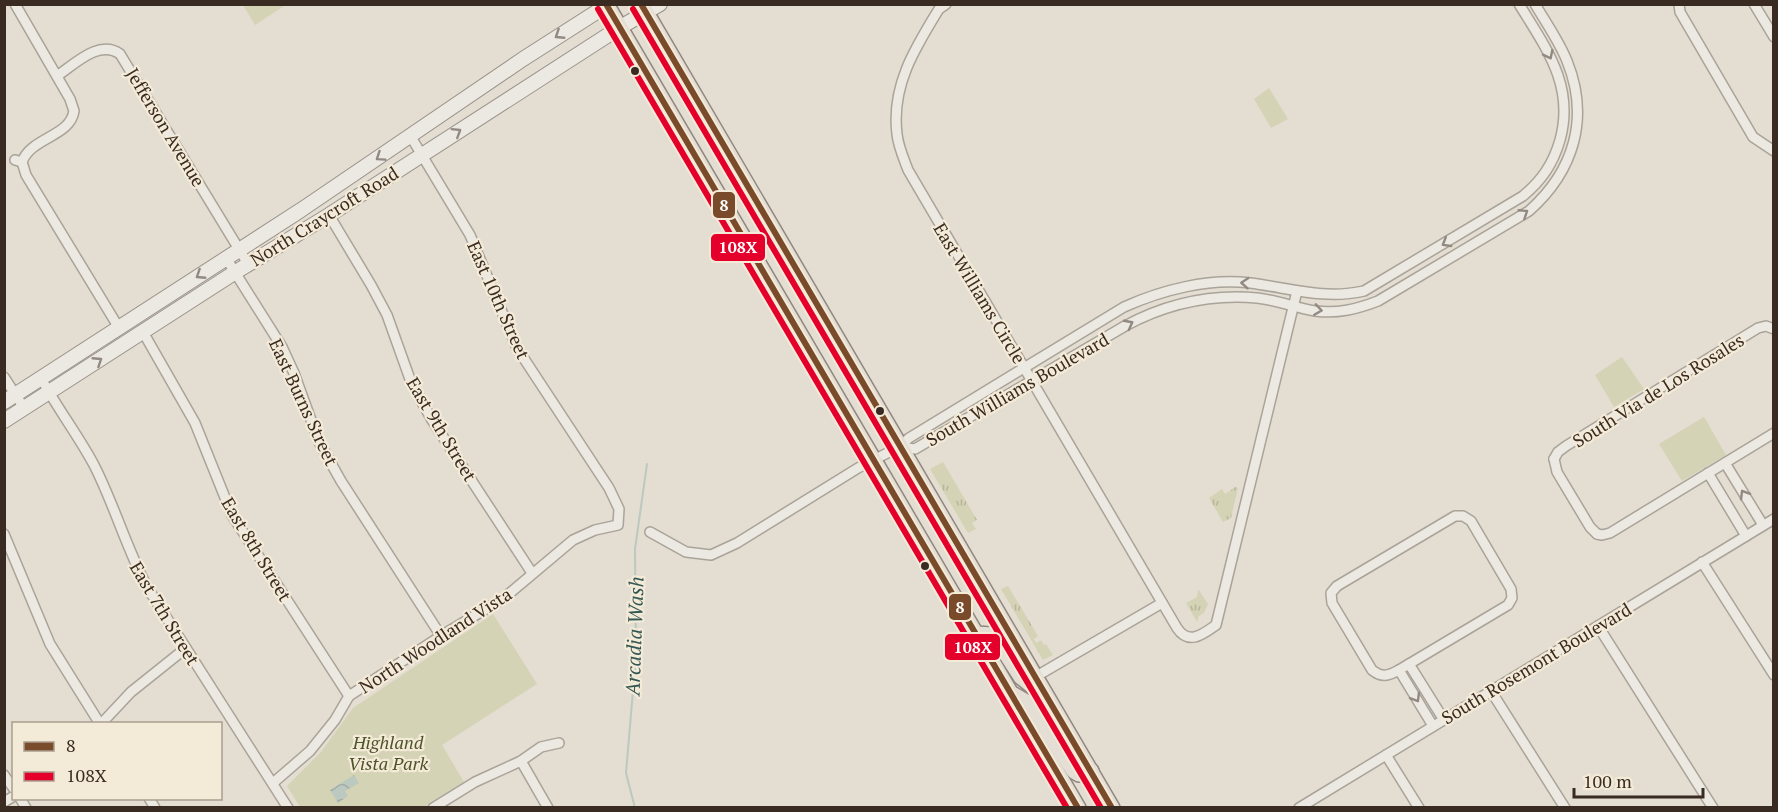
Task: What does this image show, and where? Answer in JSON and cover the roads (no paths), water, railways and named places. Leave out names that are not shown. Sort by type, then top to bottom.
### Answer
[{"type":"main road","name":"North Craycroft Road","points":[[4,421],[248,264],[329,215],[619,28],[643,9],[660,4]]},
{"type":"main road","name":"North Craycroft Road","points":[[10,398],[411,137],[523,59],[607,5]]},
{"type":"main road","points":[[607,5],[1078,807]]},
{"type":"main road","points":[[643,9],[1112,807]]},
{"type":"main road","points":[[976,634],[992,634],[1021,677],[1048,699]]},
{"type":"main road","points":[[1011,693],[1031,705],[1074,771],[1079,774],[1091,771]]},
{"type":"street","points":[[15,4],[73,106],[72,118],[64,128],[31,148],[19,161],[119,328]]},
{"type":"street","name":"South Williams Boulevard","points":[[899,447],[909,438],[1124,307],[1178,289],[1228,282],[1334,296],[1364,291],[1523,196],[1543,177],[1556,154],[1565,117],[1565,101],[1561,81],[1550,54],[1519,4]]},
{"type":"street","name":"South Williams Boulevard","points":[[899,447],[915,449],[1132,322],[1175,306],[1215,298],[1259,298],[1313,310],[1342,311],[1378,301],[1528,211],[1549,192],[1562,173],[1574,143],[1577,110],[1573,77],[1560,45],[1534,4]]},
{"type":"street","points":[[1679,4],[1680,12],[1754,137],[1773,151]]},
{"type":"street","points":[[1754,4],[1773,37]]},
{"type":"street","name":"East Williams Circle","points":[[941,6],[910,58],[896,104],[897,136],[908,170],[1180,633],[1189,638],[1196,637],[1216,625],[1297,291]]},
{"type":"street","name":"Jefferson Avenue","points":[[57,76],[100,48],[114,50],[120,54],[248,264]]},
{"type":"street","name":"East 10th Street","points":[[411,137],[470,236],[517,348],[609,488],[620,509],[618,525]]},
{"type":"street","name":"East 9th Street","points":[[329,215],[381,305],[411,382],[432,420],[532,573]]},
{"type":"street","name":"East Burns Street","points":[[226,258],[282,347],[319,442],[341,481],[441,636]]},
{"type":"street","name":"South Via de Los Rosales","points":[[1708,473],[1610,533],[1597,537],[1550,458],[1575,440],[1758,328],[1769,325]]},
{"type":"street","name":"East 8th Street","points":[[143,332],[195,423],[232,515],[349,696]]},
{"type":"street","points":[[4,377],[10,398],[24,408]]},
{"type":"street","name":"East 7th Street","points":[[41,378],[93,462],[132,558],[147,587],[288,807]]},
{"type":"street","points":[[1746,536],[1708,473],[1773,433]]},
{"type":"street","points":[[650,532],[686,552],[711,555],[737,543],[873,460],[899,447]]},
{"type":"street","points":[[1725,463],[1763,525]]},
{"type":"street","points":[[1455,516],[1463,516],[1471,521],[1511,590],[1512,598],[1508,605],[1399,670],[1388,676],[1379,676],[1372,670],[1332,603],[1331,593],[1337,586],[1455,516]]},
{"type":"street","name":"South Rosemont Boulevard","points":[[1299,807],[1773,519]]},
{"type":"street","name":"North Woodland Vista","points":[[273,783],[310,751],[335,720],[349,696],[504,598],[573,540],[595,530],[618,525]]},
{"type":"street","points":[[4,534],[50,644],[100,722]]},
{"type":"street","points":[[1702,562],[1773,675]]},
{"type":"street","points":[[1035,677],[1162,603]]},
{"type":"street","points":[[1598,626],[1713,807]]},
{"type":"street","points":[[102,722],[131,692],[186,648]]},
{"type":"street","points":[[1409,664],[1444,720]]},
{"type":"street","points":[[1399,670],[1433,726]]},
{"type":"street","points":[[1491,691],[1565,807]]},
{"type":"street","points":[[433,807],[471,784],[520,761],[541,747],[560,743]]},
{"type":"street","points":[[1386,755],[1419,807]]},
{"type":"street","points":[[520,761],[548,807]]},
{"type":"water","points":[[354,775],[359,783],[345,791],[348,796],[338,803],[330,790]]},
{"type":"waterway","name":"Arcadia Wash","points":[[635,808],[626,773],[636,655],[635,549],[647,464]]},
{"type":"park label","name":"Highland Vista Park","points":[[388,752]]}]
